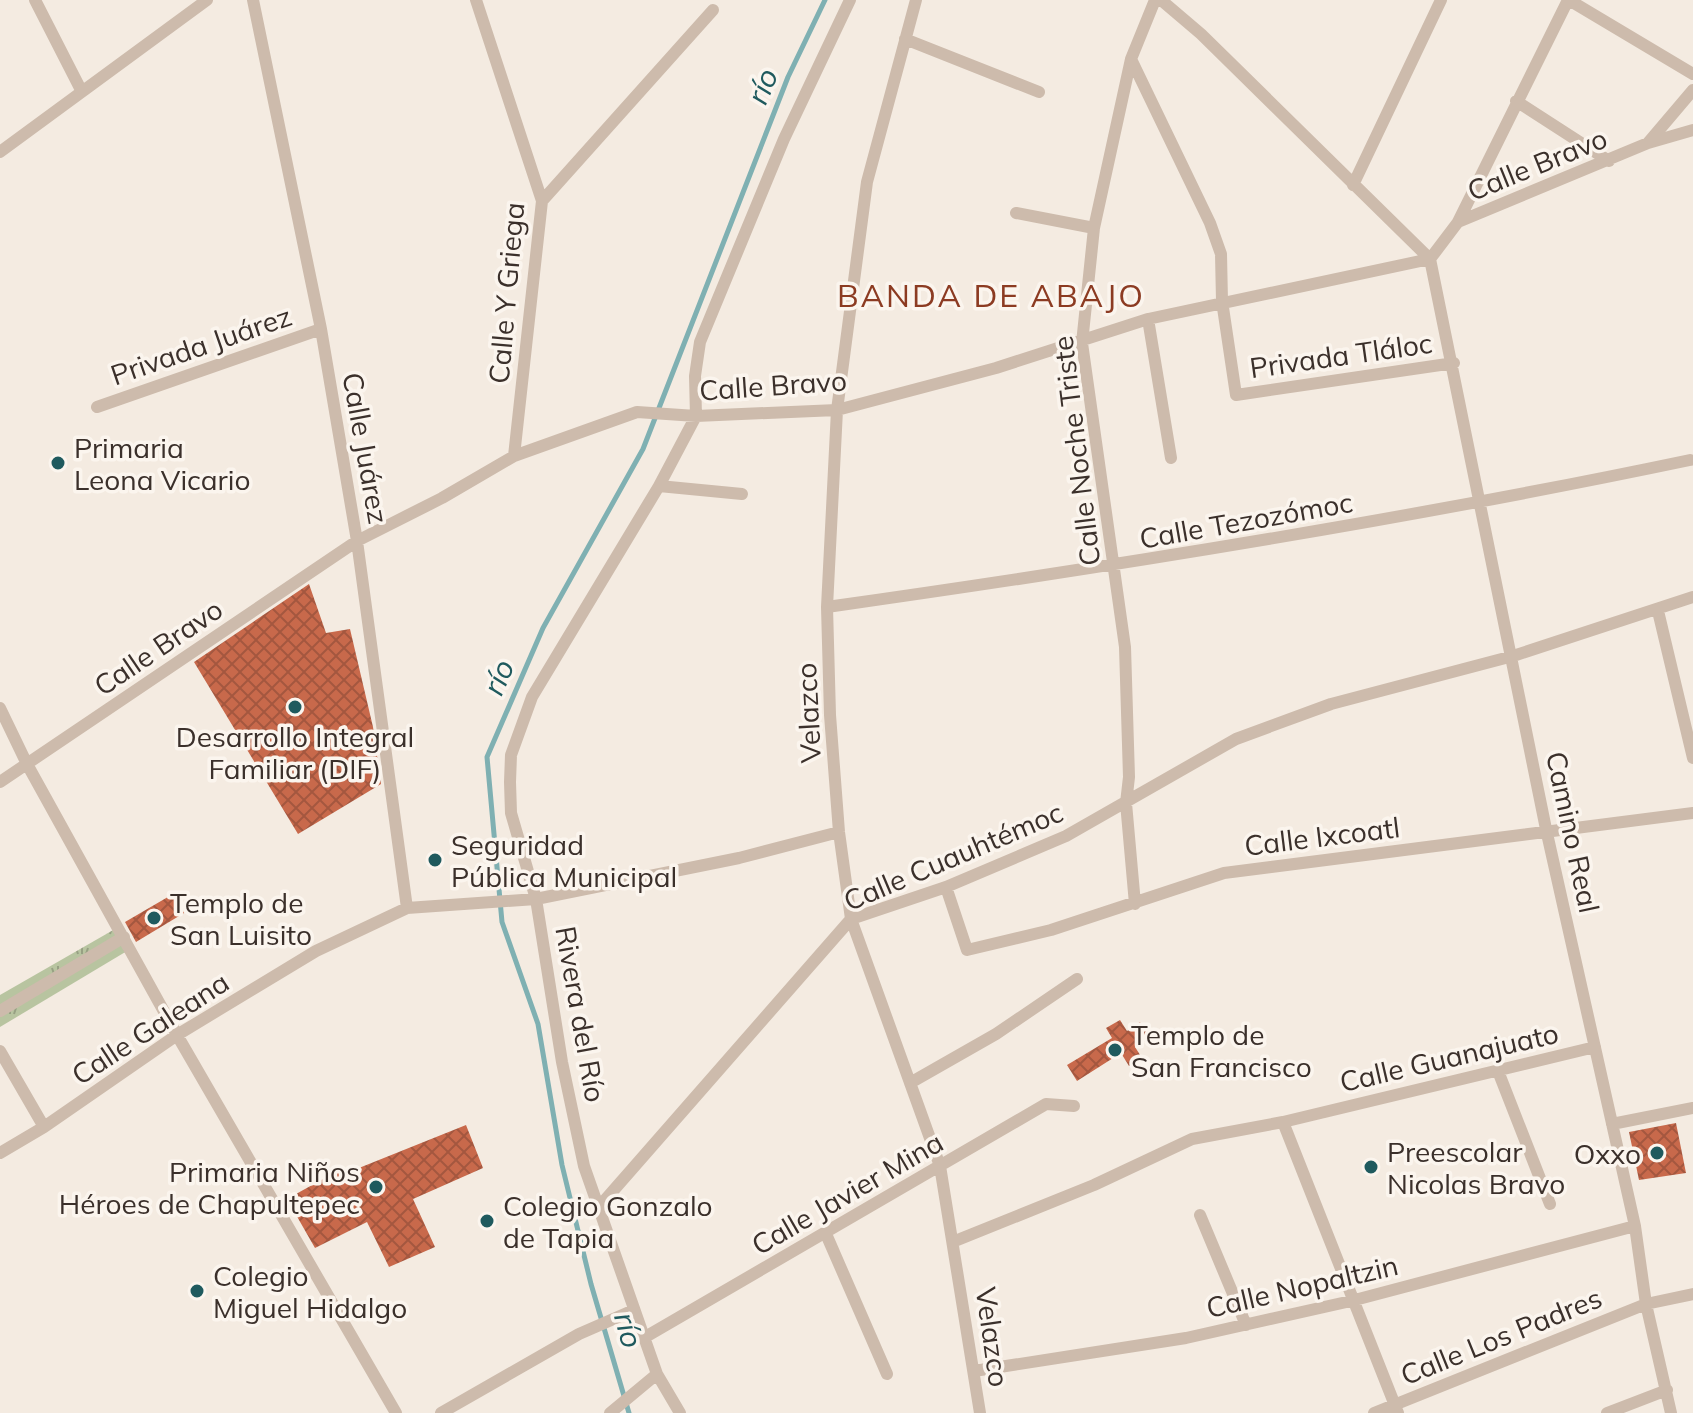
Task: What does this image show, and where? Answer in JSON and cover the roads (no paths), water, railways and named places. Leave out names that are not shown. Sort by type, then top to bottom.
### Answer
[{"type":"street","points":[[35,0],[81,90]]},
{"type":"street","points":[[0,152],[207,0]]},
{"type":"street","name":"Calle Juárez","points":[[253,0],[321,329],[357,541],[407,908]]},
{"type":"street","name":"Calle Y Griega","points":[[476,0],[542,201],[514,456]]},
{"type":"street","points":[[692,416],[700,342],[784,139],[850,0]]},
{"type":"street","name":"Velazco","points":[[916,0],[867,182],[837,410],[827,607],[839,832],[851,919],[940,1166],[955,1241],[980,1413]]},
{"type":"street","points":[[1158,0],[1201,34],[1430,259]]},
{"type":"street","name":"Calle Noche Triste","points":[[1135,904],[1126,803],[1129,777],[1125,647],[1082,343],[1094,228],[1131,59],[1158,0]]},
{"type":"street","points":[[1353,185],[1441,0]]},
{"type":"street","points":[[1458,222],[1568,0],[1693,74]]},
{"type":"street","points":[[542,201],[713,10]]},
{"type":"street","points":[[905,39],[1039,92]]},
{"type":"street","points":[[1131,59],[1210,223],[1221,254],[1222,301]]},
{"type":"street","points":[[1648,143],[1693,90]]},
{"type":"street","points":[[1516,101],[1609,161]]},
{"type":"street","name":"Calle Bravo","points":[[0,782],[357,541],[442,498],[514,456],[637,412],[692,416],[837,410],[1082,343],[1148,319],[1430,259],[1458,222],[1648,143],[1693,130]]},
{"type":"street","points":[[1016,213],[1094,228]]},
{"type":"street","name":"Camino Real","points":[[1430,259],[1454,363],[1546,829],[1635,1226],[1646,1304],[1671,1413]]},
{"type":"street","name":"Privada Tláloc","points":[[1222,301],[1236,395],[1454,363]]},
{"type":"street","points":[[1148,319],[1171,458]]},
{"type":"street","name":"Privada Juárez","points":[[97,407],[321,329]]},
{"type":"street","name":"Rivera del Río","points":[[680,1413],[657,1374],[647,1336],[634,1310],[584,1166],[511,813],[511,755],[520,723],[532,697],[659,486],[692,416]]},
{"type":"street","name":"Calle Tezozómoc","points":[[827,607],[1113,567],[1482,503],[1690,460]]},
{"type":"street","points":[[659,486],[742,494]]},
{"type":"street","name":"Calle Cuauhtémoc","points":[[598,1208],[851,919],[946,887],[1066,836],[1236,739],[1331,704],[1513,656],[1658,611],[1693,597]]},
{"type":"street","points":[[1658,611],[1693,758]]},
{"type":"street","points":[[0,708],[27,764],[177,1035],[396,1413]]},
{"type":"street","name":"Calle Ixcoatl","points":[[946,887],[967,950],[1051,930],[1224,873],[1546,829],[1693,813]]},
{"type":"street","name":"Calle Galeana","points":[[0,1153],[44,1127],[177,1035],[316,951],[407,908],[482,900],[530,899],[739,858],[839,832]]},
{"type":"street","points":[[0,1011],[124,937]]},
{"type":"street","points":[[910,1083],[996,1034],[1077,979]]},
{"type":"street","name":"Calle Guanajuato","points":[[955,1241],[1094,1185],[1192,1139],[1283,1122],[1595,1047]]},
{"type":"street","points":[[0,1051],[44,1127]]},
{"type":"street","points":[[1498,1071],[1550,1204]]},
{"type":"street","name":"Calle Javier Mina","points":[[647,1336],[1046,1104],[1074,1106]]},
{"type":"street","points":[[1612,1124],[1693,1108]]},
{"type":"street","points":[[1283,1122],[1396,1409]]},
{"type":"street","points":[[1200,1215],[1246,1325]]},
{"type":"street","name":"Calle Nopaltzin","points":[[974,1371],[1186,1338],[1246,1325],[1351,1301],[1635,1226]]},
{"type":"street","points":[[826,1234],[887,1374]]},
{"type":"street","name":"Calle Los Padres","points":[[1374,1413],[1396,1409],[1646,1304],[1693,1294]]},
{"type":"street","points":[[441,1413],[579,1334],[616,1315],[634,1310]]},
{"type":"street","points":[[610,1413],[657,1374]]},
{"type":"street","points":[[1607,1413],[1667,1390]]},
{"type":"waterway","name":"río","points":[[629,1413],[591,1284],[562,1165],[538,1024],[502,922],[487,757],[543,628],[643,449],[788,77],[825,0]]},
{"type":"place","name":"Primaria Leona Vicario","points":[[58,463]]},
{"type":"place","name":"Desarrollo Integral Familiar (DIF)","points":[[295,707]]},
{"type":"place","name":"Seguridad Pública Municipal","points":[[435,860]]},
{"type":"place","name":"Templo de San Luisito","points":[[154,918]]},
{"type":"place","name":"Templo de San Francisco","points":[[1115,1050]]},
{"type":"place","name":"Oxxo","points":[[1657,1153]]},
{"type":"place","name":"Preescolar Nicolas Bravo","points":[[1371,1167]]},
{"type":"place","name":"Primaria Niños Héroes de Chapultepec","points":[[376,1187]]},
{"type":"place","name":"Colegio Gonzalo de Tapia","points":[[487,1221]]},
{"type":"place","name":"Colegio Miguel Hidalgo","points":[[197,1291]]},
{"type":"district","name":"BANDA DE ABAJO","points":[[991,295]]}]
